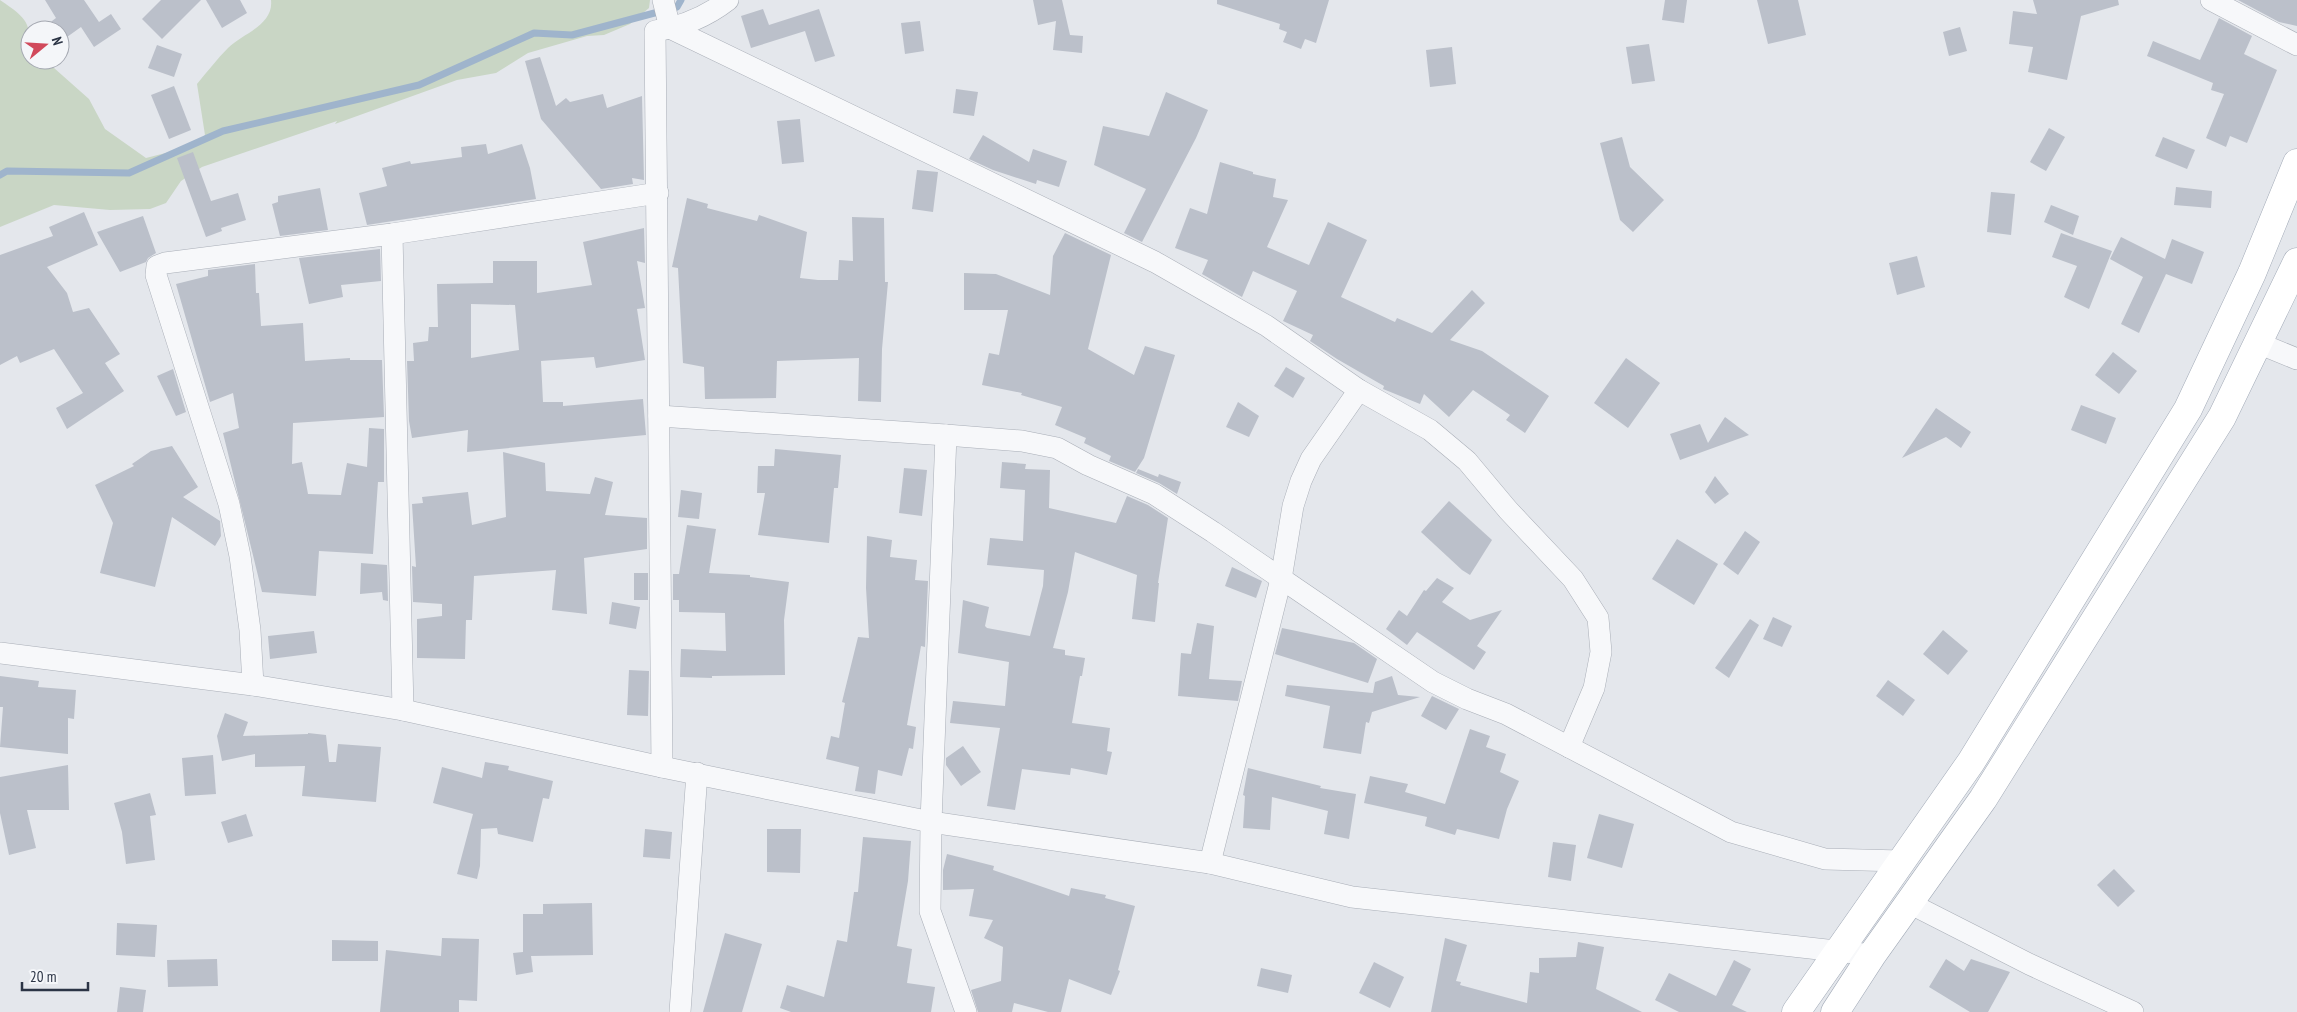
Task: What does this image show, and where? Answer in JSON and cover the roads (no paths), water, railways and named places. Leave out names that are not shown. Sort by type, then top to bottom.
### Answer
[{"type":"main road","points":[[1796,1012],[1971,762],[2188,409],[2252,273],[2297,163]]},
{"type":"main road","points":[[1835,1012],[1872,955],[1983,800],[2217,425],[2297,262]]},
{"type":"street","points":[[663,0],[670,28]]},
{"type":"street","points":[[662,768],[655,31],[696,19],[728,0]]},
{"type":"street","points":[[2210,0],[2297,45]]},
{"type":"street","points":[[670,28],[1155,262],[1267,326],[1359,390],[1430,430],[1467,461],[1508,510],[1573,579],[1598,618],[1601,652],[1594,688],[1569,747]]},
{"type":"street","points":[[253,685],[250,630],[240,556],[231,513],[156,275],[157,266],[164,262],[392,234],[658,193]]},
{"type":"street","points":[[392,234],[404,710]]},
{"type":"street","points":[[2258,343],[2297,359]]},
{"type":"street","points":[[1210,863],[1281,579],[1293,506],[1301,481],[1312,460],[1359,390]]},
{"type":"street","points":[[659,416],[946,435],[1022,442],[1056,448],[1088,465],[1154,494],[1433,682],[1467,699],[1506,714],[1731,832],[1825,859],[1901,861]]},
{"type":"street","points":[[946,435],[931,822],[930,911],[966,1012]]},
{"type":"street","points":[[0,653],[253,685],[404,710],[662,768],[697,773],[931,822],[1210,863],[1352,897],[1872,955]]},
{"type":"street","points":[[680,1012],[697,773]]},
{"type":"street","points":[[1909,903],[2029,964],[2133,1012]]},
{"type":"waterway","points":[[0,175],[7,171],[129,173],[223,131],[419,85],[534,33],[572,35],[677,7],[681,0]]}]
